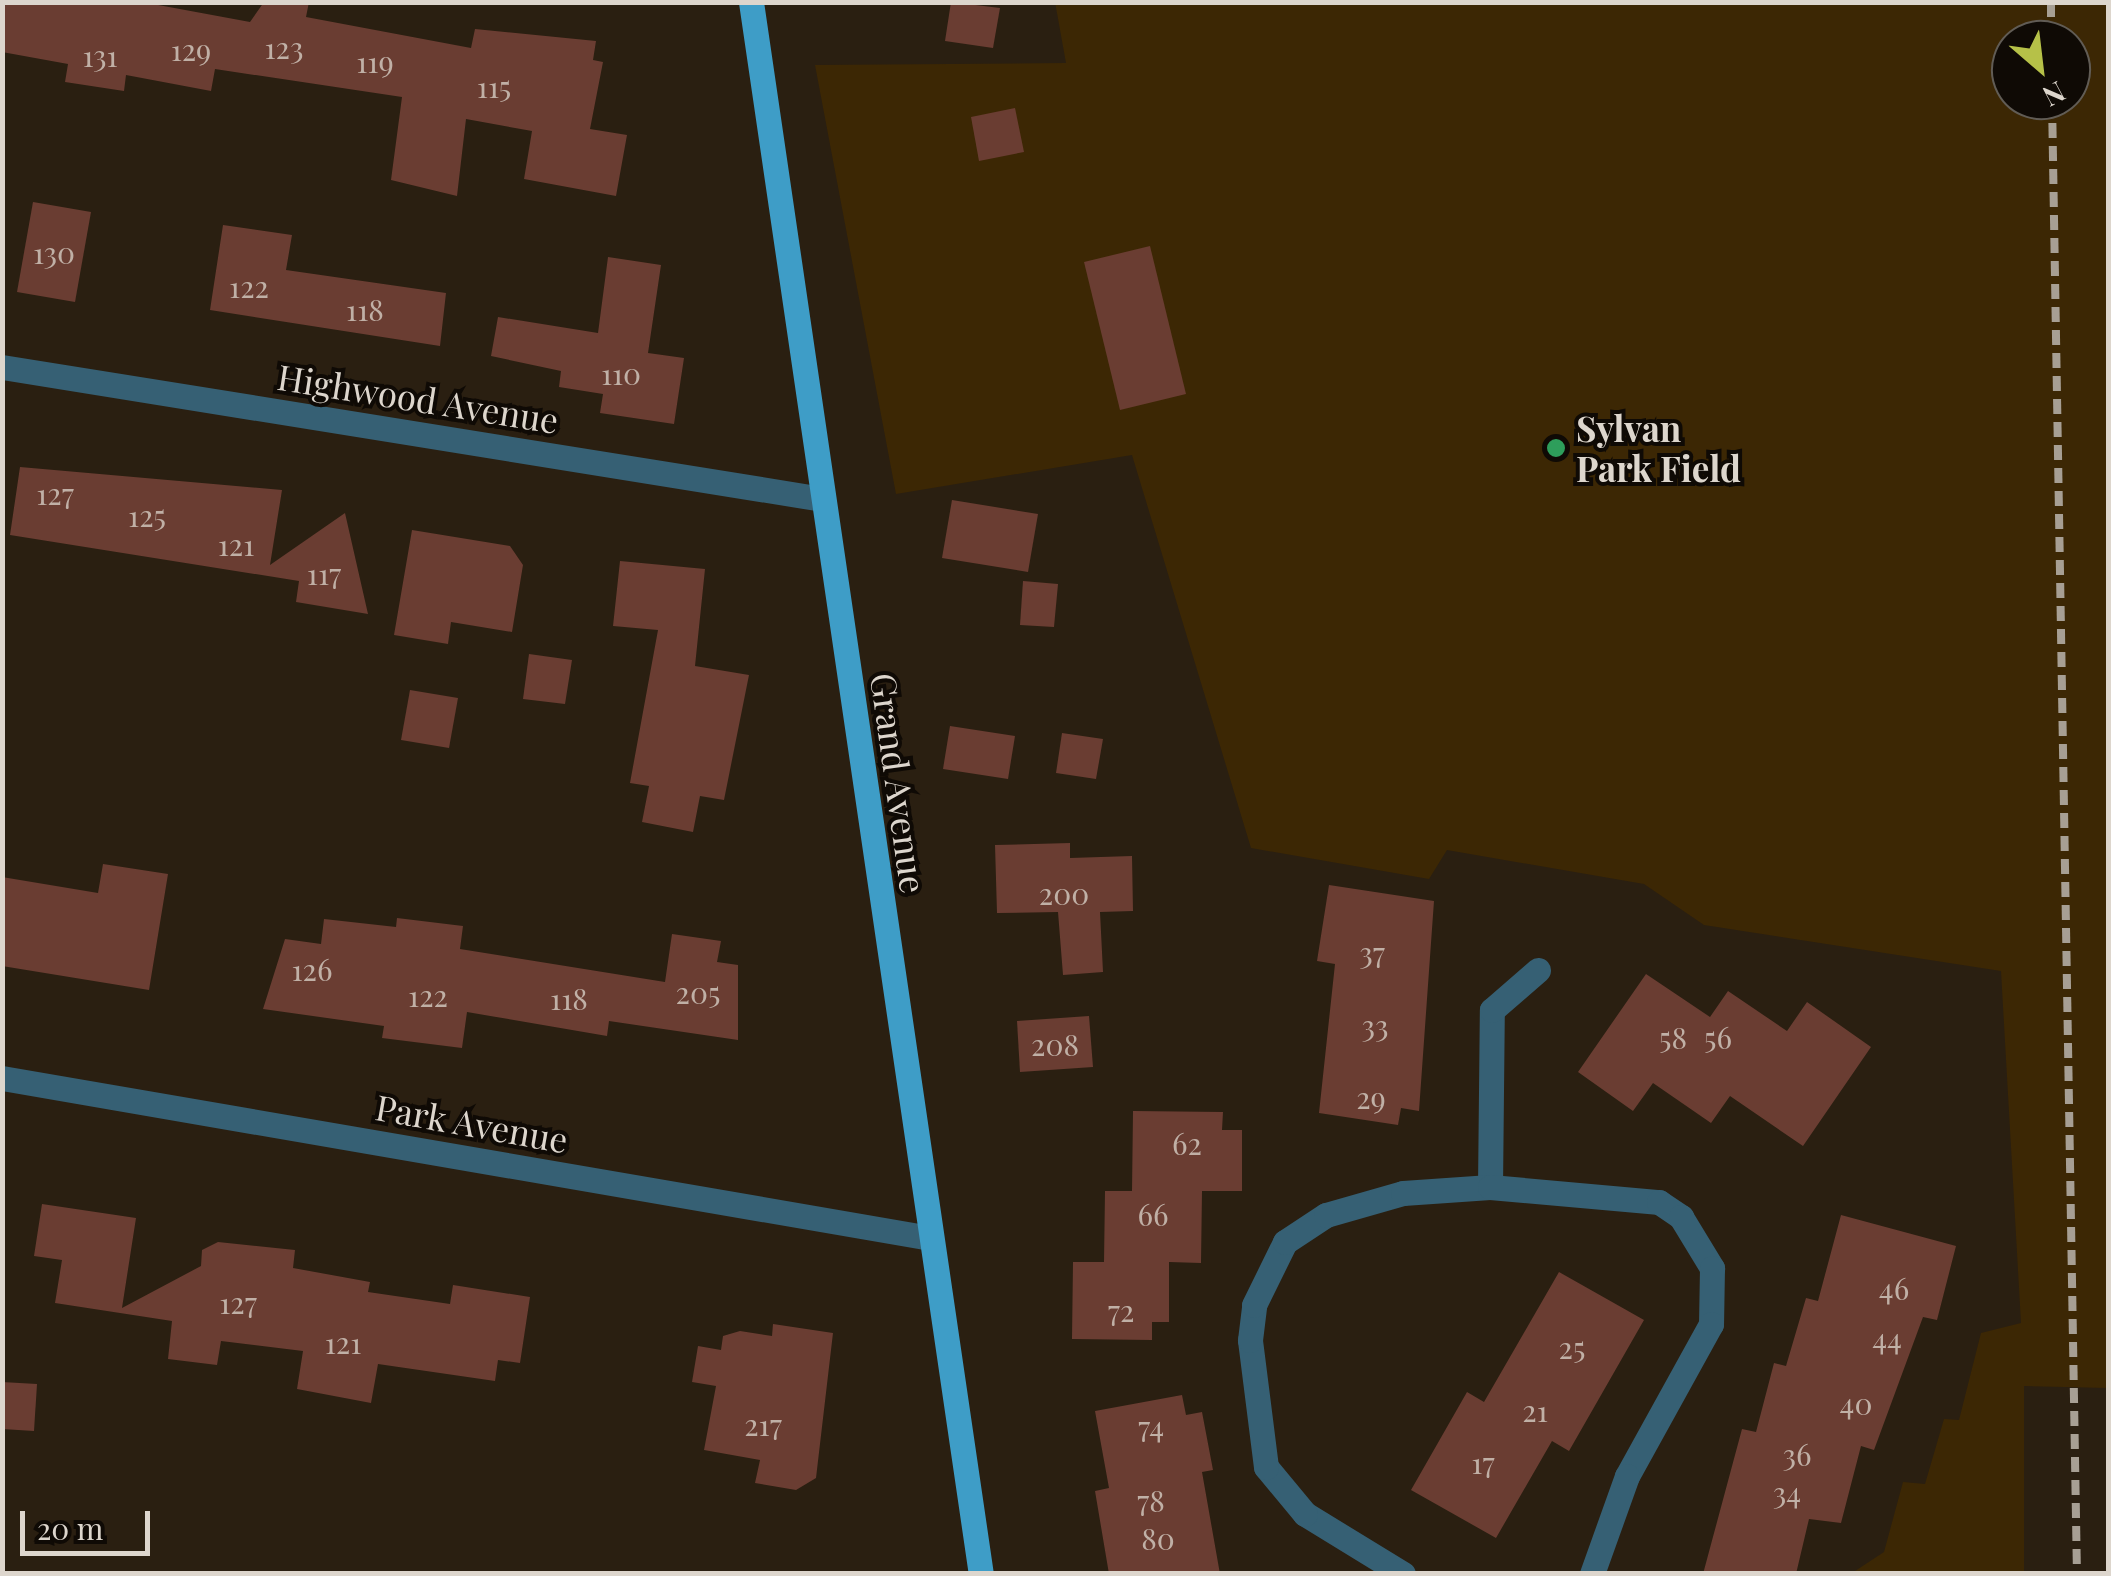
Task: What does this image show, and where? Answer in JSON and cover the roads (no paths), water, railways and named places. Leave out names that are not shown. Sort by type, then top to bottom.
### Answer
[{"type":"main road","name":"Grand Avenue","points":[[751,2],[981,1574]]},
{"type":"street","name":"Highwood Avenue","points":[[2,367],[822,499]]},
{"type":"street","points":[[1490,1187],[1492,1010],[1538,970]]},
{"type":"street","name":"Park Avenue","points":[[2,1078],[930,1238]]},
{"type":"street","points":[[1402,1574],[1281,1494],[1256,1406],[1254,1305],[1285,1242],[1326,1216],[1403,1194],[1490,1187],[1659,1202],[1681,1218],[1712,1268],[1711,1324],[1627,1476],[1592,1574]]},
{"type":"railway","points":[[2051,2],[2051,20]]},
{"type":"railway","points":[[2052,120],[2077,1574]]},
{"type":"place","name":"Sylvan Park Field","points":[[1556,448]]}]
